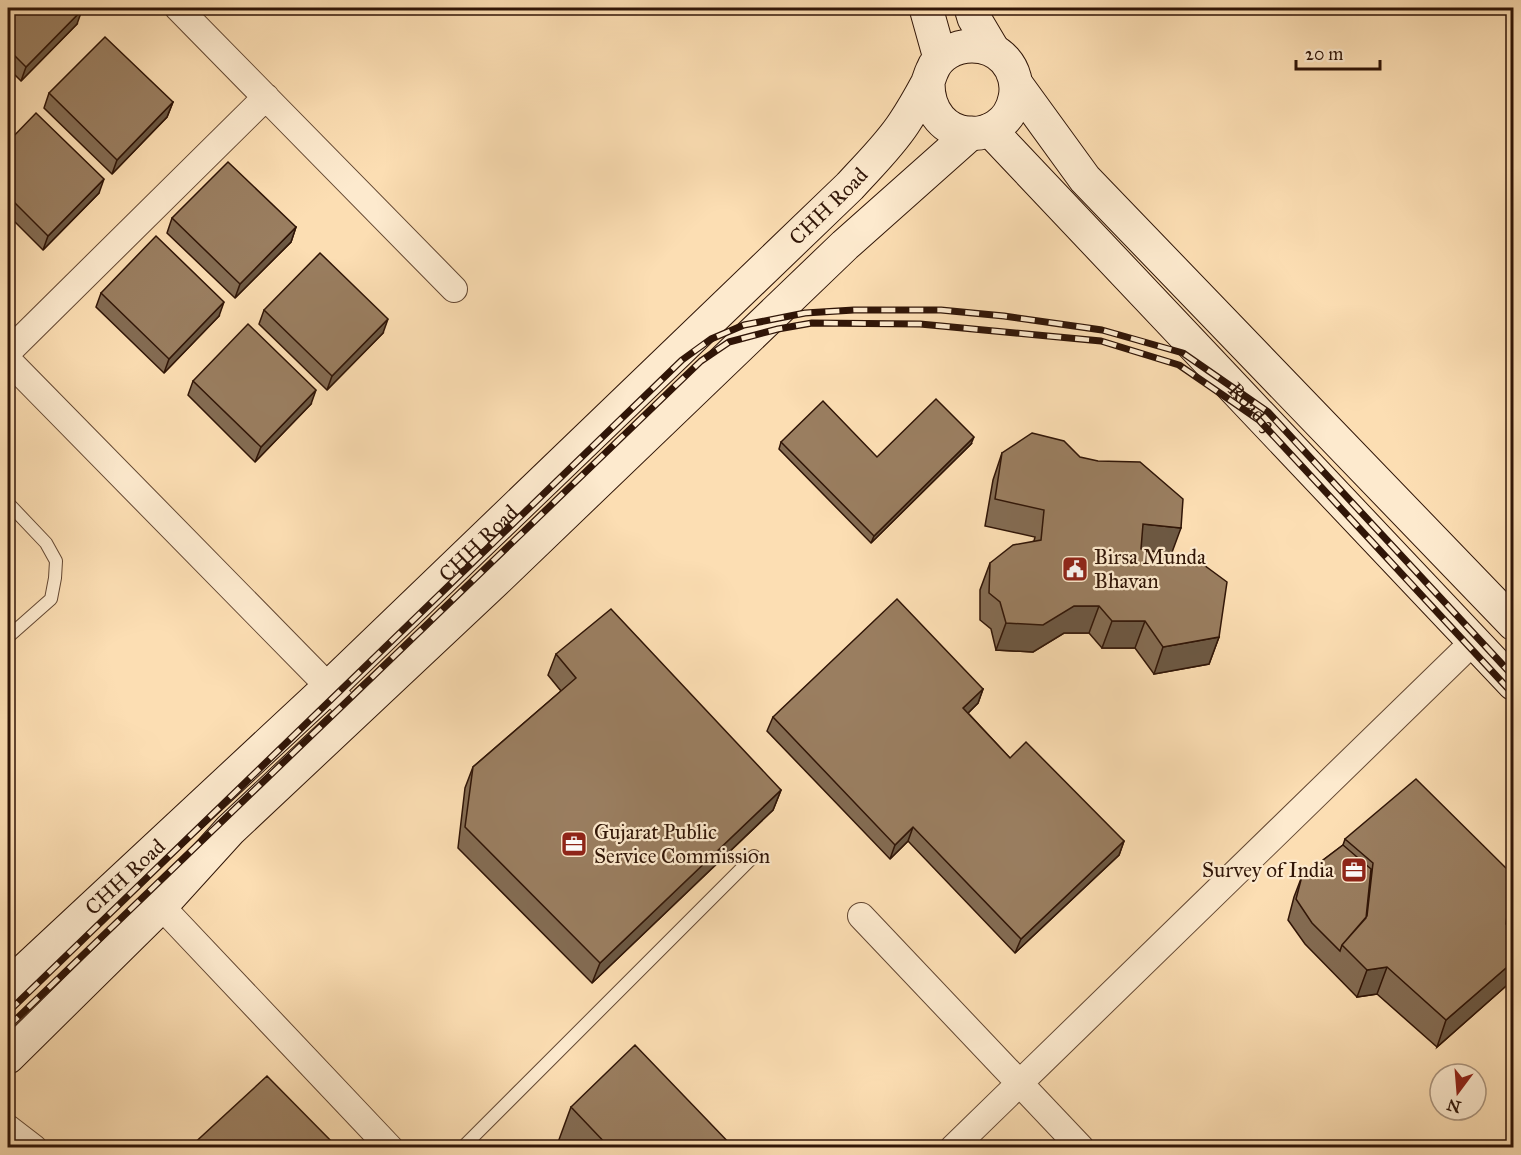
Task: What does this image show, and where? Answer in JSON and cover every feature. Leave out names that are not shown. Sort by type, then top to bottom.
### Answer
[{"type":"street","points":[[178,8],[454,289]]},
{"type":"street","points":[[926,8],[934,70],[930,102],[940,120],[951,128],[963,133],[981,131]]},
{"type":"street","points":[[8,1057],[161,906],[230,830],[495,581],[845,245],[981,131],[1002,122],[1011,111],[1016,84],[1012,70],[993,50],[974,18],[971,8]]},
{"type":"street","points":[[934,70],[952,50],[965,46],[980,46],[993,50]]},
{"type":"street","name":"CHH Road","points":[[8,986],[329,687],[850,186],[903,125],[934,70]]},
{"type":"street","name":"Road 3","points":[[1016,84],[1085,179],[1514,624]]},
{"type":"street","points":[[8,352],[266,97]]},
{"type":"street","name":"Road 3","points":[[981,131],[1200,351],[1514,684]]},
{"type":"street","points":[[1200,351],[1227,327]]},
{"type":"street","points":[[8,360],[329,687],[352,714]]},
{"type":"street","points":[[953,1148],[1473,642]]},
{"type":"street","points":[[161,906],[390,1148]]},
{"type":"street","points":[[861,916],[1081,1148]]},
{"type":"street","points":[[8,1128],[34,1148]]},
{"type":"lane","points":[[8,502],[46,543],[56,561],[51,599],[8,638]]},
{"type":"lane","points":[[462,1148],[754,856]]},
{"type":"building","points":[[8,8],[80,8],[82,10],[26,67],[8,49]]},
{"type":"building","points":[[105,37],[173,102],[117,160],[49,93]]},
{"type":"building","points":[[36,113],[104,179],[48,236],[8,196],[8,142]]},
{"type":"building","points":[[228,162],[296,227],[240,284],[172,218]]},
{"type":"building","points":[[156,236],[224,302],[169,359],[101,293]]},
{"type":"building","points":[[320,253],[388,319],[332,376],[264,310]]},
{"type":"building","points":[[248,324],[316,390],[261,447],[193,381]]},
{"type":"building","points":[[936,399],[974,437],[874,536],[781,442],[823,401],[877,457]]},
{"type":"building","name":"Birsa Munda Bhavan","points":[[1032,433],[1064,441],[1080,457],[1098,461],[1140,462],[1183,499],[1181,528],[1143,524],[1141,549],[1197,560],[1227,582],[1219,637],[1163,647],[1145,621],[1112,621],[1099,606],[1074,606],[1043,625],[1006,623],[1000,602],[989,593],[990,563],[1013,545],[1041,540],[1044,510],[995,499],[1002,453]]},
{"type":"building","points":[[897,599],[983,689],[963,708],[1010,758],[1026,742],[1124,841],[1021,939],[913,827],[895,845],[773,717]]},
{"type":"building","points":[[611,609],[781,790],[600,963],[465,827],[473,767],[576,678],[556,654]]},
{"type":"building","points":[[1416,779],[1512,874],[1506,924],[1514,931],[1514,961],[1446,1020],[1387,967],[1367,970],[1342,945],[1367,916],[1373,863],[1345,839]]},
{"type":"building","points":[[1343,845],[1371,869],[1366,918],[1342,945],[1340,951],[1312,923],[1296,899],[1302,876]]},
{"type":"building","points":[[635,1045],[734,1148],[610,1148],[571,1107]]},
{"type":"building","points":[[267,1076],[338,1148],[189,1148]]},
{"type":"railway","points":[[8,1012],[682,360],[711,339],[744,325],[805,313],[854,310],[941,310],[1004,316],[1102,330],[1183,353],[1268,412],[1514,677]]},
{"type":"railway","points":[[8,1027],[701,361],[729,342],[778,329],[812,323],[920,324],[1101,341],[1179,365],[1259,420],[1514,695]]},
{"type":"place","name":"Birsa Munda Bhavan","points":[[1075,569]]},
{"type":"place","name":"Gujarat Public Service Commission","points":[[574,844]]},
{"type":"place","name":"Survey of India","points":[[1354,870]]}]
